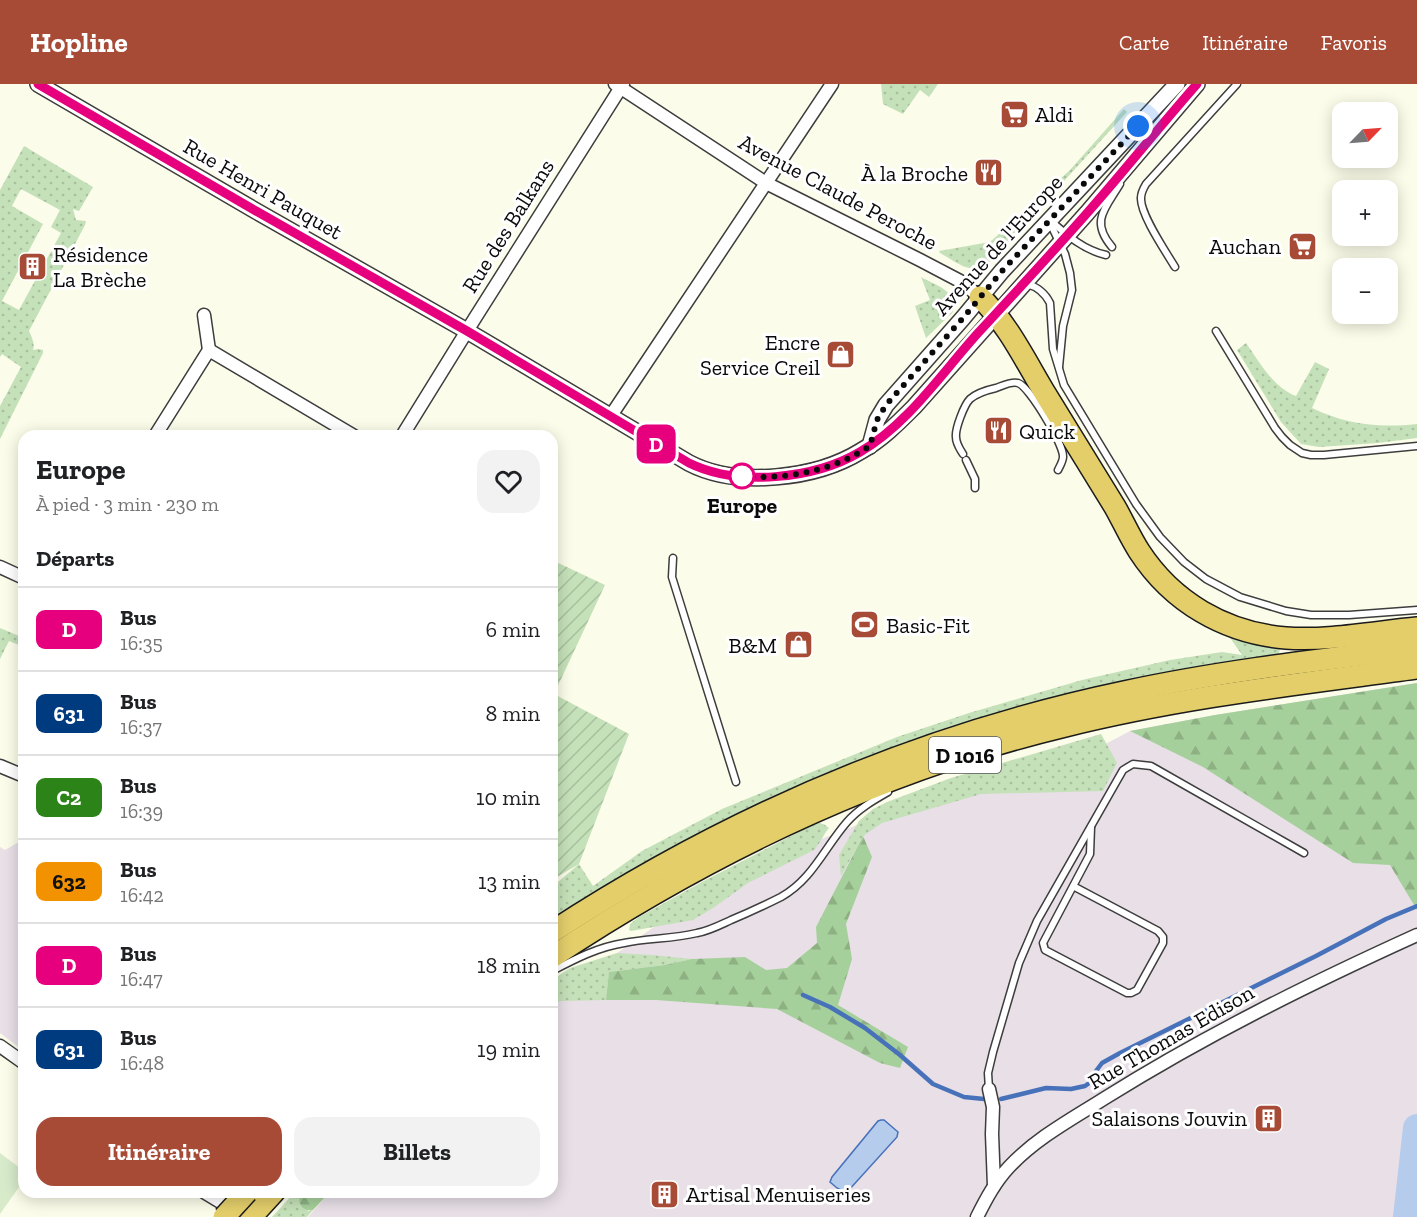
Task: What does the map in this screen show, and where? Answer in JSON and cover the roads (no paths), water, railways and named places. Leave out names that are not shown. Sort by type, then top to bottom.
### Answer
[{"type":"highway","points":[[980,297],[996,314],[1140,552],[1170,588],[1189,604],[1208,616],[1231,626],[1286,638],[1317,638],[1417,628]]},
{"type":"highway","name":"D 1016","points":[[558,929],[641,877],[739,825],[847,776],[929,745],[1039,712],[1181,680],[1417,648]]},
{"type":"highway","name":"D 1016","points":[[558,953],[645,898],[753,840],[854,796],[949,760],[1063,726],[1164,704],[1417,668]]},
{"type":"highway","points":[[224,1217],[241,1198]]},
{"type":"highway","points":[[249,1217],[268,1198]]},
{"type":"street","name":"Rue Henri Pauquet","points":[[38,84],[467,331]]},
{"type":"street","points":[[610,417],[832,84]]},
{"type":"street","name":"Avenue de l'Europe","points":[[870,446],[877,420],[886,405],[995,278],[1177,84]]},
{"type":"street","name":"Avenue de l'Europe","points":[[467,331],[610,417],[704,470],[760,477],[786,476],[828,466],[850,458],[870,446],[914,407],[1064,239],[1197,84]]},
{"type":"street","name":"Rue des Balkans","points":[[406,430],[619,85]]},
{"type":"street","name":"Avenue Claude Peroche","points":[[619,85],[766,183],[960,281],[980,297]]},
{"type":"street","points":[[159,430],[209,350],[204,315]]},
{"type":"street","points":[[209,350],[344,430]]},
{"type":"street","points":[[0,567],[18,575]]},
{"type":"street","points":[[0,766],[18,774]]},
{"type":"street","name":"Rue Thomas Edison","points":[[977,1217],[994,1186],[1010,1167],[1041,1140],[1115,1092],[1220,1030],[1417,935]]},
{"type":"street","points":[[0,1046],[18,1059]]},
{"type":"street","points":[[989,1089],[993,1107],[994,1186]]},
{"type":"street","points":[[215,1198],[249,1217]]},
{"type":"lane","points":[[1175,267],[1144,213],[1142,192],[1146,184],[1237,84]]},
{"type":"lane","points":[[1112,247],[1101,231],[1101,218],[1141,149]]},
{"type":"lane","points":[[1049,220],[1064,239],[1106,255]]},
{"type":"lane","points":[[1049,220],[1064,239],[1072,290],[1063,326],[1059,371]]},
{"type":"lane","points":[[1023,284],[1040,290],[1048,298],[1053,349],[1064,385],[1125,487],[1151,526],[1174,553],[1206,579],[1246,600],[1275,609],[1299,614],[1349,615],[1417,610]]},
{"type":"lane","points":[[1216,331],[1275,428],[1295,450],[1311,455],[1324,455],[1417,446]]},
{"type":"lane","points":[[975,488],[975,479],[955,436],[967,403],[973,397],[1007,384],[1017,382],[1033,398],[1061,446],[1063,457],[1058,470]]},
{"type":"lane","points":[[673,558],[672,577],[736,782]]},
{"type":"lane","points":[[907,782],[949,760]]},
{"type":"lane","points":[[989,1089],[988,1073],[993,1052],[1019,963],[1046,898],[1123,770],[1133,764],[1151,766],[1304,853]]},
{"type":"lane","points":[[558,968],[574,959],[626,942],[706,931],[783,896],[808,876],[849,820],[864,807],[896,788]]},
{"type":"lane","points":[[1073,886],[1158,931],[1163,937],[1137,990],[1127,993],[1045,950],[1043,943],[1073,886],[1090,854],[1091,826]]},
{"type":"water","points":[[881,1120],[898,1132],[897,1137],[846,1193],[837,1188],[830,1182],[832,1177]]},
{"type":"waterway","points":[[1001,1099],[1046,1088],[1071,1089],[1085,1086],[1092,1081],[1102,1063],[1120,1053],[1386,919],[1417,906]]},
{"type":"waterway","points":[[803,995],[830,1007],[865,1028],[933,1084],[964,1097],[984,1099]]},
{"type":"waterway","points":[[1407,1217],[1417,1128]]},
{"type":"place","name":"Aldi","points":[[1014,114]]},
{"type":"place","name":"À la Broche","points":[[989,173]]},
{"type":"place","name":"Auchan","points":[[1302,246]]},
{"type":"place","name":"Résidence La Brèche","points":[[32,267]]},
{"type":"place","name":"Encre Service Creil","points":[[841,355]]},
{"type":"place","name":"Quick","points":[[998,431]]},
{"type":"place","name":"Europe","points":[[742,476]]},
{"type":"place","name":"Basic-Fit","points":[[865,625]]},
{"type":"place","name":"B&M","points":[[798,645]]},
{"type":"place","name":"Salaisons Jouvin","points":[[1268,1118]]},
{"type":"place","name":"Artisal Menuiseries","points":[[665,1194]]}]
